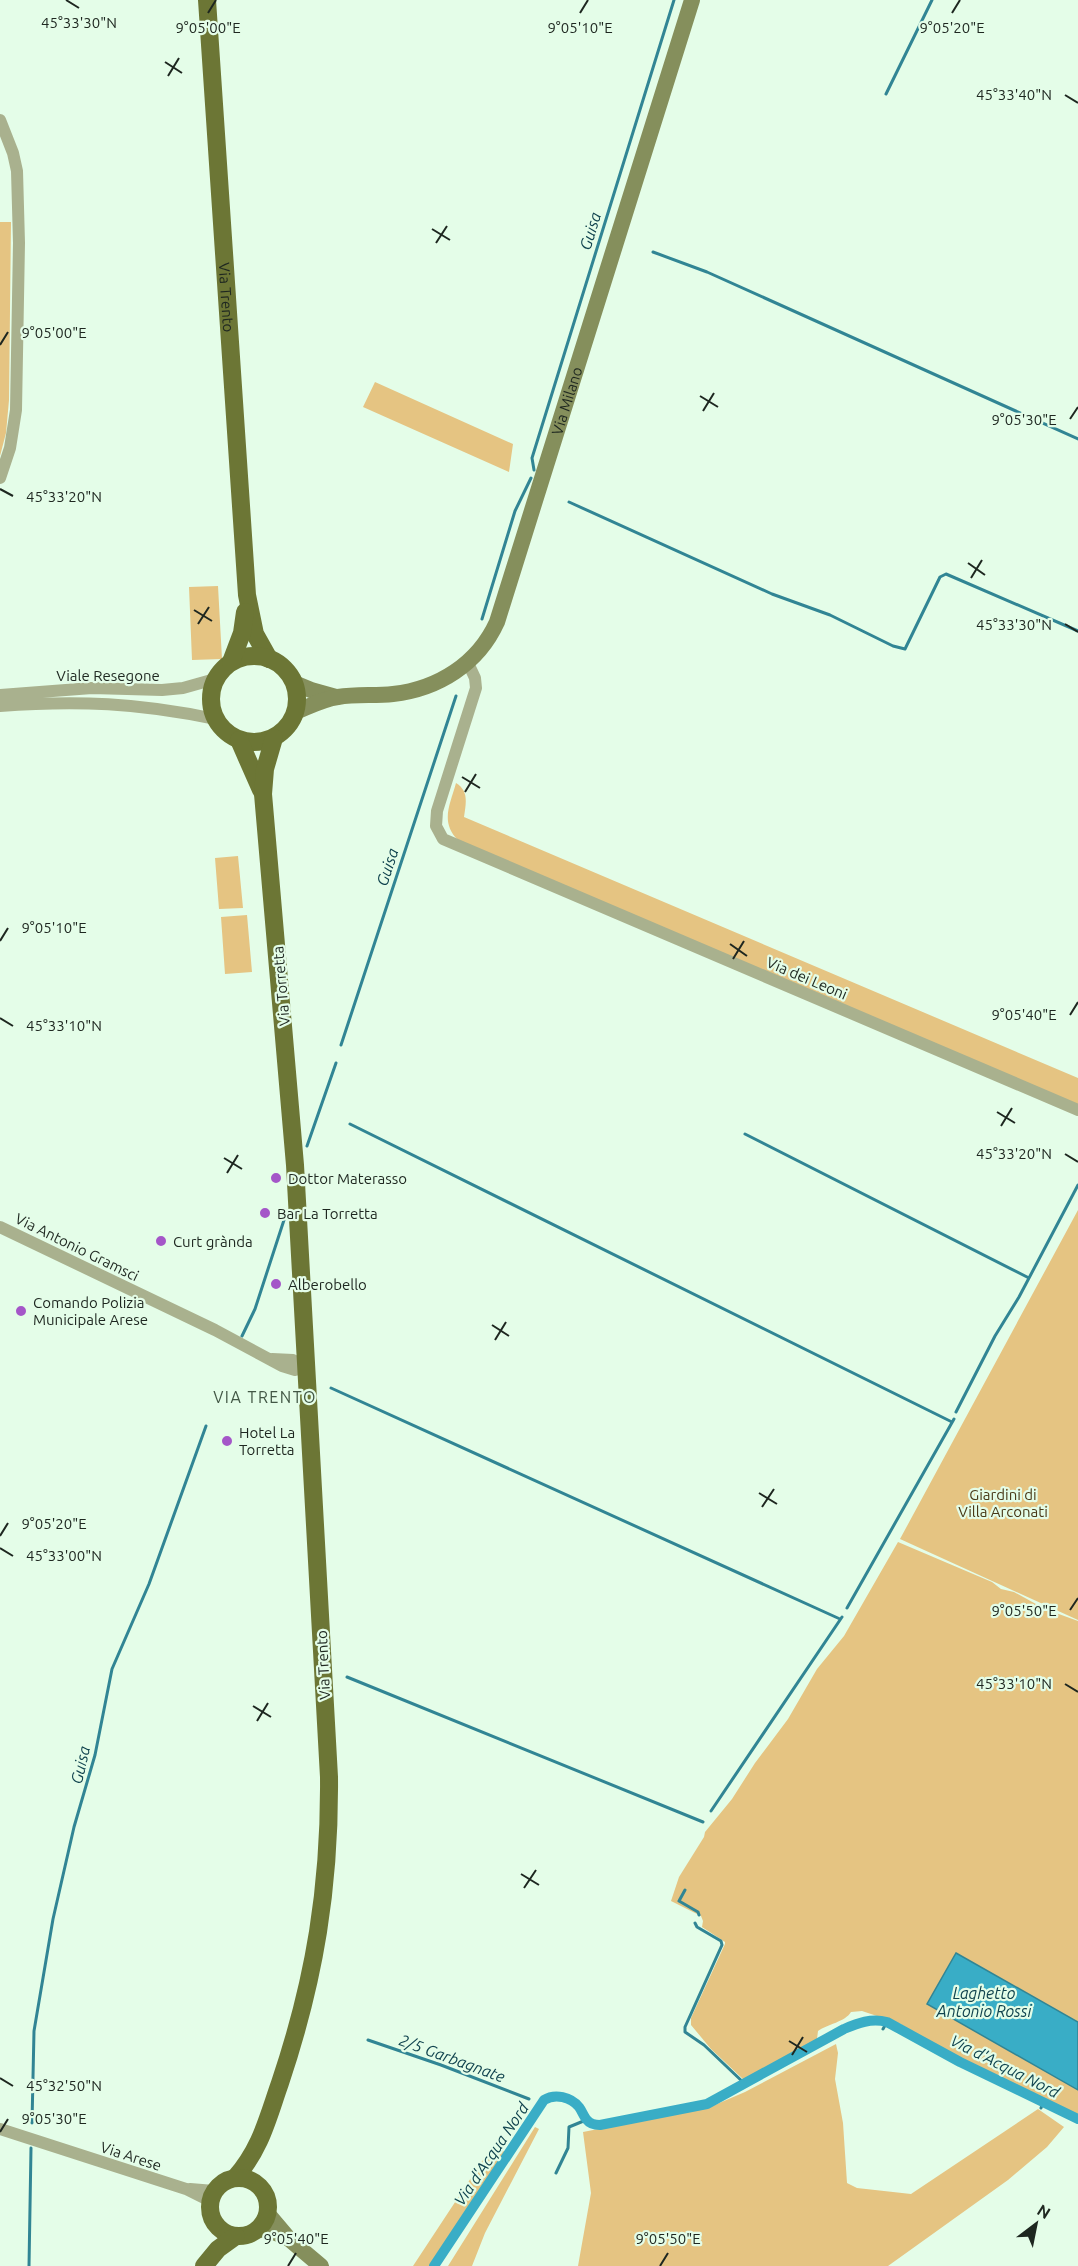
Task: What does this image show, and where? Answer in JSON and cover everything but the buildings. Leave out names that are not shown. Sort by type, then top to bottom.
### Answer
[{"type":"main road","name":"Via Trento","points":[[207,0],[248,620]]},
{"type":"main road","points":[[248,620],[269,658],[284,668],[294,683],[297,697],[295,712],[287,727],[274,738],[257,743],[239,740],[228,734],[215,719],[210,699],[215,679],[231,662],[250,656],[269,658]]},
{"type":"main road","points":[[231,662],[248,620]]},
{"type":"main road","name":"Via Torretta","points":[[274,738],[265,769],[263,794],[295,1178]]},
{"type":"main road","name":"Via Torretta","points":[[239,740],[263,794]]},
{"type":"main road","name":"Via Trento","points":[[267,2213],[265,2195],[258,2185],[260,2143],[285,2069],[309,1986],[323,1902],[329,1836],[329,1777],[295,1178]]},
{"type":"main road","name":"Via Trento","points":[[212,2196],[223,2182],[235,2178],[260,2143]]},
{"type":"main road","points":[[235,2178],[248,2179],[258,2185]]},
{"type":"main road","points":[[212,2196],[210,2210],[217,2226],[224,2232],[236,2236],[249,2234],[257,2229],[263,2223],[267,2213]]},
{"type":"main road","points":[[207,2261],[217,2226]]},
{"type":"main road","points":[[207,2261],[236,2236]]},
{"type":"street","name":"Via Milano","points":[[337,697],[415,690],[444,678],[468,663],[487,642],[497,622],[692,0]]},
{"type":"street","points":[[0,120],[18,171],[19,243],[16,410],[10,448],[0,478]]},
{"type":"street","name":"Via dei Leoni","points":[[468,663],[476,678],[476,688],[437,811],[435,821],[437,831],[443,839],[1078,1110]]},
{"type":"street","name":"Viale Resegone","points":[[0,695],[92,688],[162,690],[183,688],[215,679]]},
{"type":"street","points":[[294,683],[337,697]]},
{"type":"street","points":[[295,712],[337,697]]},
{"type":"street","name":"Viale Resegone","points":[[0,706],[102,703],[215,719]]},
{"type":"street","name":"Via Antonio Gramsci","points":[[1,1231],[271,1359],[293,1360],[307,1367]]},
{"type":"street","name":"Via Arese","points":[[0,2129],[212,2196]]},
{"type":"street","name":"Via Trento","points":[[267,2213],[289,2239],[321,2266]]},
{"type":"street","name":"Via Trento","points":[[257,2229],[271,2231],[289,2239]]},
{"type":"green space","points":[[0,222],[11,222],[9,400],[6,433],[0,456]]},
{"type":"green space","points":[[375,382],[513,444],[509,472],[363,407]]},
{"type":"green space","points":[[218,586],[222,659],[192,660],[189,587]]},
{"type":"green space","points":[[456,783],[465,794],[464,817],[1078,1078],[1078,1107],[458,840],[449,827],[448,820],[449,806]]},
{"type":"green space","points":[[238,856],[243,908],[219,909],[215,858]]},
{"type":"green space","points":[[247,915],[252,972],[225,974],[221,917]]},
{"type":"green space","name":"Giardini di Villa Arconati","points":[[1078,1210],[1078,1620],[900,1539]]},
{"type":"green space","points":[[898,1542],[992,1582],[1001,1589],[1014,1592],[1045,1609],[1078,1621],[1078,2022],[956,1953],[927,2004],[1078,2090],[1078,2115],[977,2067],[911,2032],[901,2024],[862,2011],[851,2012],[845,2018],[818,2031],[815,2041],[744,2080],[711,2049],[691,2025],[691,2018],[725,1942],[702,1927],[701,1916],[671,1901],[679,1877],[705,1832],[732,1799],[755,1763],[788,1719],[817,1669],[844,1636]]},
{"type":"green space","points":[[836,2044],[838,2053],[835,2079],[843,2123],[847,2183],[857,2188],[911,2194],[1038,2109],[1064,2127],[1047,2147],[1008,2180],[888,2266],[578,2266],[591,2193],[583,2132],[710,2107],[745,2092]]},
{"type":"green space","points":[[535,2127],[539,2129],[485,2233],[472,2266],[448,2266]]},
{"type":"green space","points":[[492,2146],[505,2152],[430,2266],[413,2266]]},
{"type":"water","name":"Laghetto Antonio Rossi","points":[[956,1953],[1078,2022],[1078,2090],[927,2004]]},
{"type":"waterway","name":"Guisa","points":[[534,470],[532,458],[674,0]]},
{"type":"waterway","points":[[886,94],[932,0]]},
{"type":"waterway","points":[[653,252],[707,272],[1078,439]]},
{"type":"waterway","name":"Guisa","points":[[482,619],[515,511],[531,478]]},
{"type":"waterway","points":[[569,502],[772,594],[830,615],[893,646],[905,649],[940,577],[946,574],[1078,631]]},
{"type":"waterway","name":"Guisa","points":[[341,1045],[456,696]]},
{"type":"waterway","name":"Guisa","points":[[307,1146],[336,1063]]},
{"type":"waterway","points":[[350,1124],[952,1422]]},
{"type":"waterway","points":[[745,1134],[1029,1278]]},
{"type":"waterway","points":[[956,1412],[1078,1185]]},
{"type":"waterway","name":"Guisa","points":[[242,1336],[255,1309],[284,1220]]},
{"type":"waterway","points":[[331,1388],[840,1619]]},
{"type":"waterway","points":[[847,1608],[954,1419]]},
{"type":"waterway","name":"Guisa","points":[[32,2123],[34,2031],[53,1919],[74,1827],[95,1755],[112,1669],[149,1584],[206,1426]]},
{"type":"waterway","points":[[711,1811],[842,1617]]},
{"type":"waterway","points":[[347,1677],[703,1822]]},
{"type":"waterway","points":[[685,1890],[679,1901],[698,1912],[699,1915]]},
{"type":"waterway","points":[[695,1923],[697,1927],[721,1941],[722,1945],[685,2027],[685,2032],[704,2045],[745,2084]]},
{"type":"waterway","name":"Via d'Acqua Nord","points":[[434,2266],[544,2100],[553,2097],[567,2099],[579,2107],[588,2121],[600,2125],[707,2104],[844,2029],[865,2022],[887,2022],[960,2062],[1078,2119]]},
{"type":"waterway","name":"Via d'Acqua Nord","points":[[883,2029],[887,2022]]},
{"type":"waterway","name":"2/5 Garbagnate","points":[[368,2040],[529,2099]]},
{"type":"waterway","name":"Via d'Acqua Nord","points":[[1041,2108],[1043,2102]]},
{"type":"waterway","points":[[556,2173],[568,2148],[569,2127],[586,2120]]},
{"type":"waterway","name":"Guisa","points":[[29,2266],[31,2148]]},
{"type":"place","name":"Dottor Materasso","points":[[276,1178]]},
{"type":"place","name":"Bar La Torretta","points":[[265,1213]]},
{"type":"place","name":"Curt grànda","points":[[161,1241]]},
{"type":"place","name":"Alberobello","points":[[276,1284]]},
{"type":"place","name":"Comando Polizia Municipale Arese","points":[[21,1311]]},
{"type":"place","name":"Hotel La Torretta","points":[[227,1441]]},
{"type":"district","name":"VIA TRENTO","points":[[265,1397]]}]
